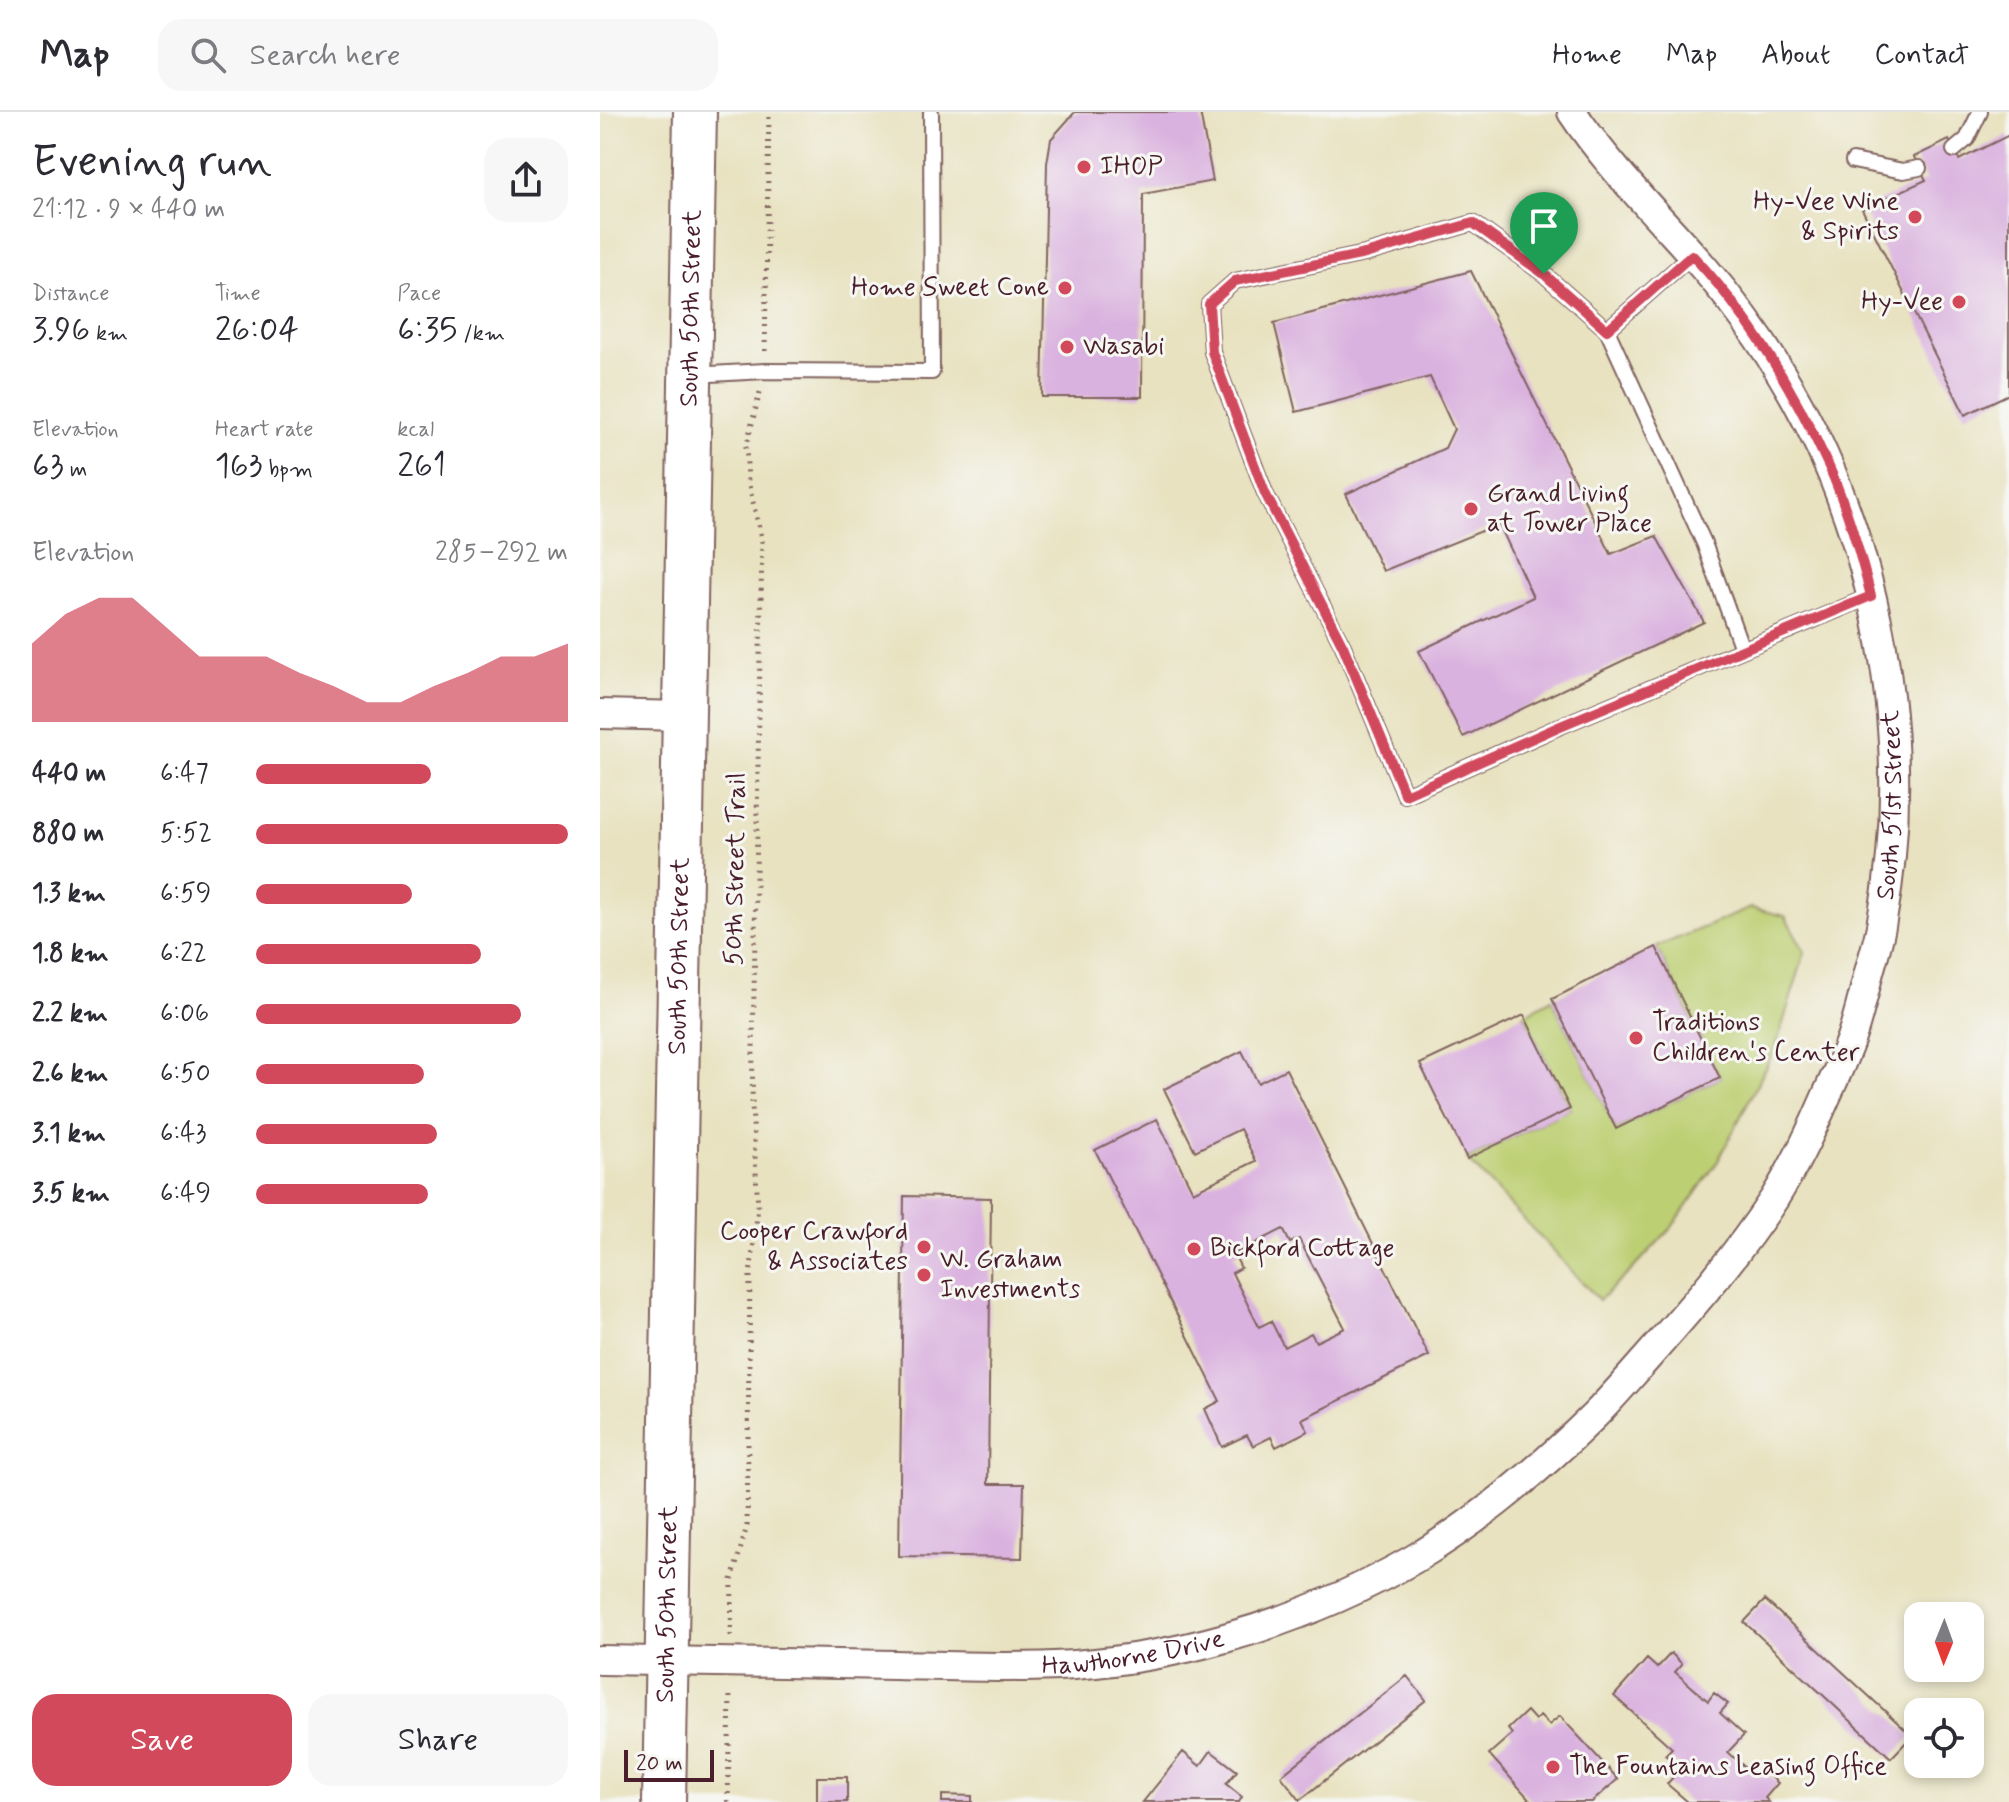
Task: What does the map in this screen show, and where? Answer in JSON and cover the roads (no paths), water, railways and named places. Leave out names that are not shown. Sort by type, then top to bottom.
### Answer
[{"type":"main road","name":"South 50th Street","points":[[664,1802],[695,112]]},
{"type":"street","name":"South 51st Street","points":[[1572,112],[1636,195],[1706,270],[1756,335],[1795,399],[1831,471],[1857,541],[1876,614],[1889,688],[1894,768],[1890,859],[1881,927],[1855,1026],[1811,1133],[1777,1195],[1737,1253],[1598,1412]]},
{"type":"street","points":[[600,714],[683,716]]},
{"type":"street","name":"Hawthorne Drive","points":[[600,1660],[1074,1665],[1151,1655],[1224,1638],[1295,1615],[1364,1585],[1416,1557],[1495,1503],[1598,1412]]},
{"type":"lane","points":[[690,375],[765,371],[932,372],[931,112]]},
{"type":"lane","points":[[1954,150],[1967,139],[1980,112]]},
{"type":"lane","points":[[1853,161],[1903,171],[1919,168]]},
{"type":"lane","points":[[1742,649],[1704,543],[1607,330],[1544,274],[1473,223],[1365,254],[1235,281],[1209,304],[1212,352],[1265,493],[1343,646],[1405,795],[1558,727],[1871,596]]},
{"type":"lane","points":[[1607,330],[1692,255]]},
{"type":"place","name":"IHOP","points":[[1084,167]]},
{"type":"place","name":"Hy-Vee Wine & Spirits","points":[[1915,217]]},
{"type":"place","name":"Home Sweet Cone","points":[[1065,288]]},
{"type":"place","name":"Hy-Vee","points":[[1959,302]]},
{"type":"place","name":"Wasabi","points":[[1067,347]]},
{"type":"place","name":"Grand Living at Tower Place","points":[[1471,509]]},
{"type":"place","name":"Traditions Children's Center","points":[[1636,1038]]},
{"type":"place","name":"Cooper Crawford & Associates","points":[[924,1247]]},
{"type":"place","name":"Bickford Cottage","points":[[1194,1249]]},
{"type":"place","name":"W. Graham Investments","points":[[924,1275]]},
{"type":"place","name":"The Fountains Leasing Office","points":[[1553,1767]]}]
